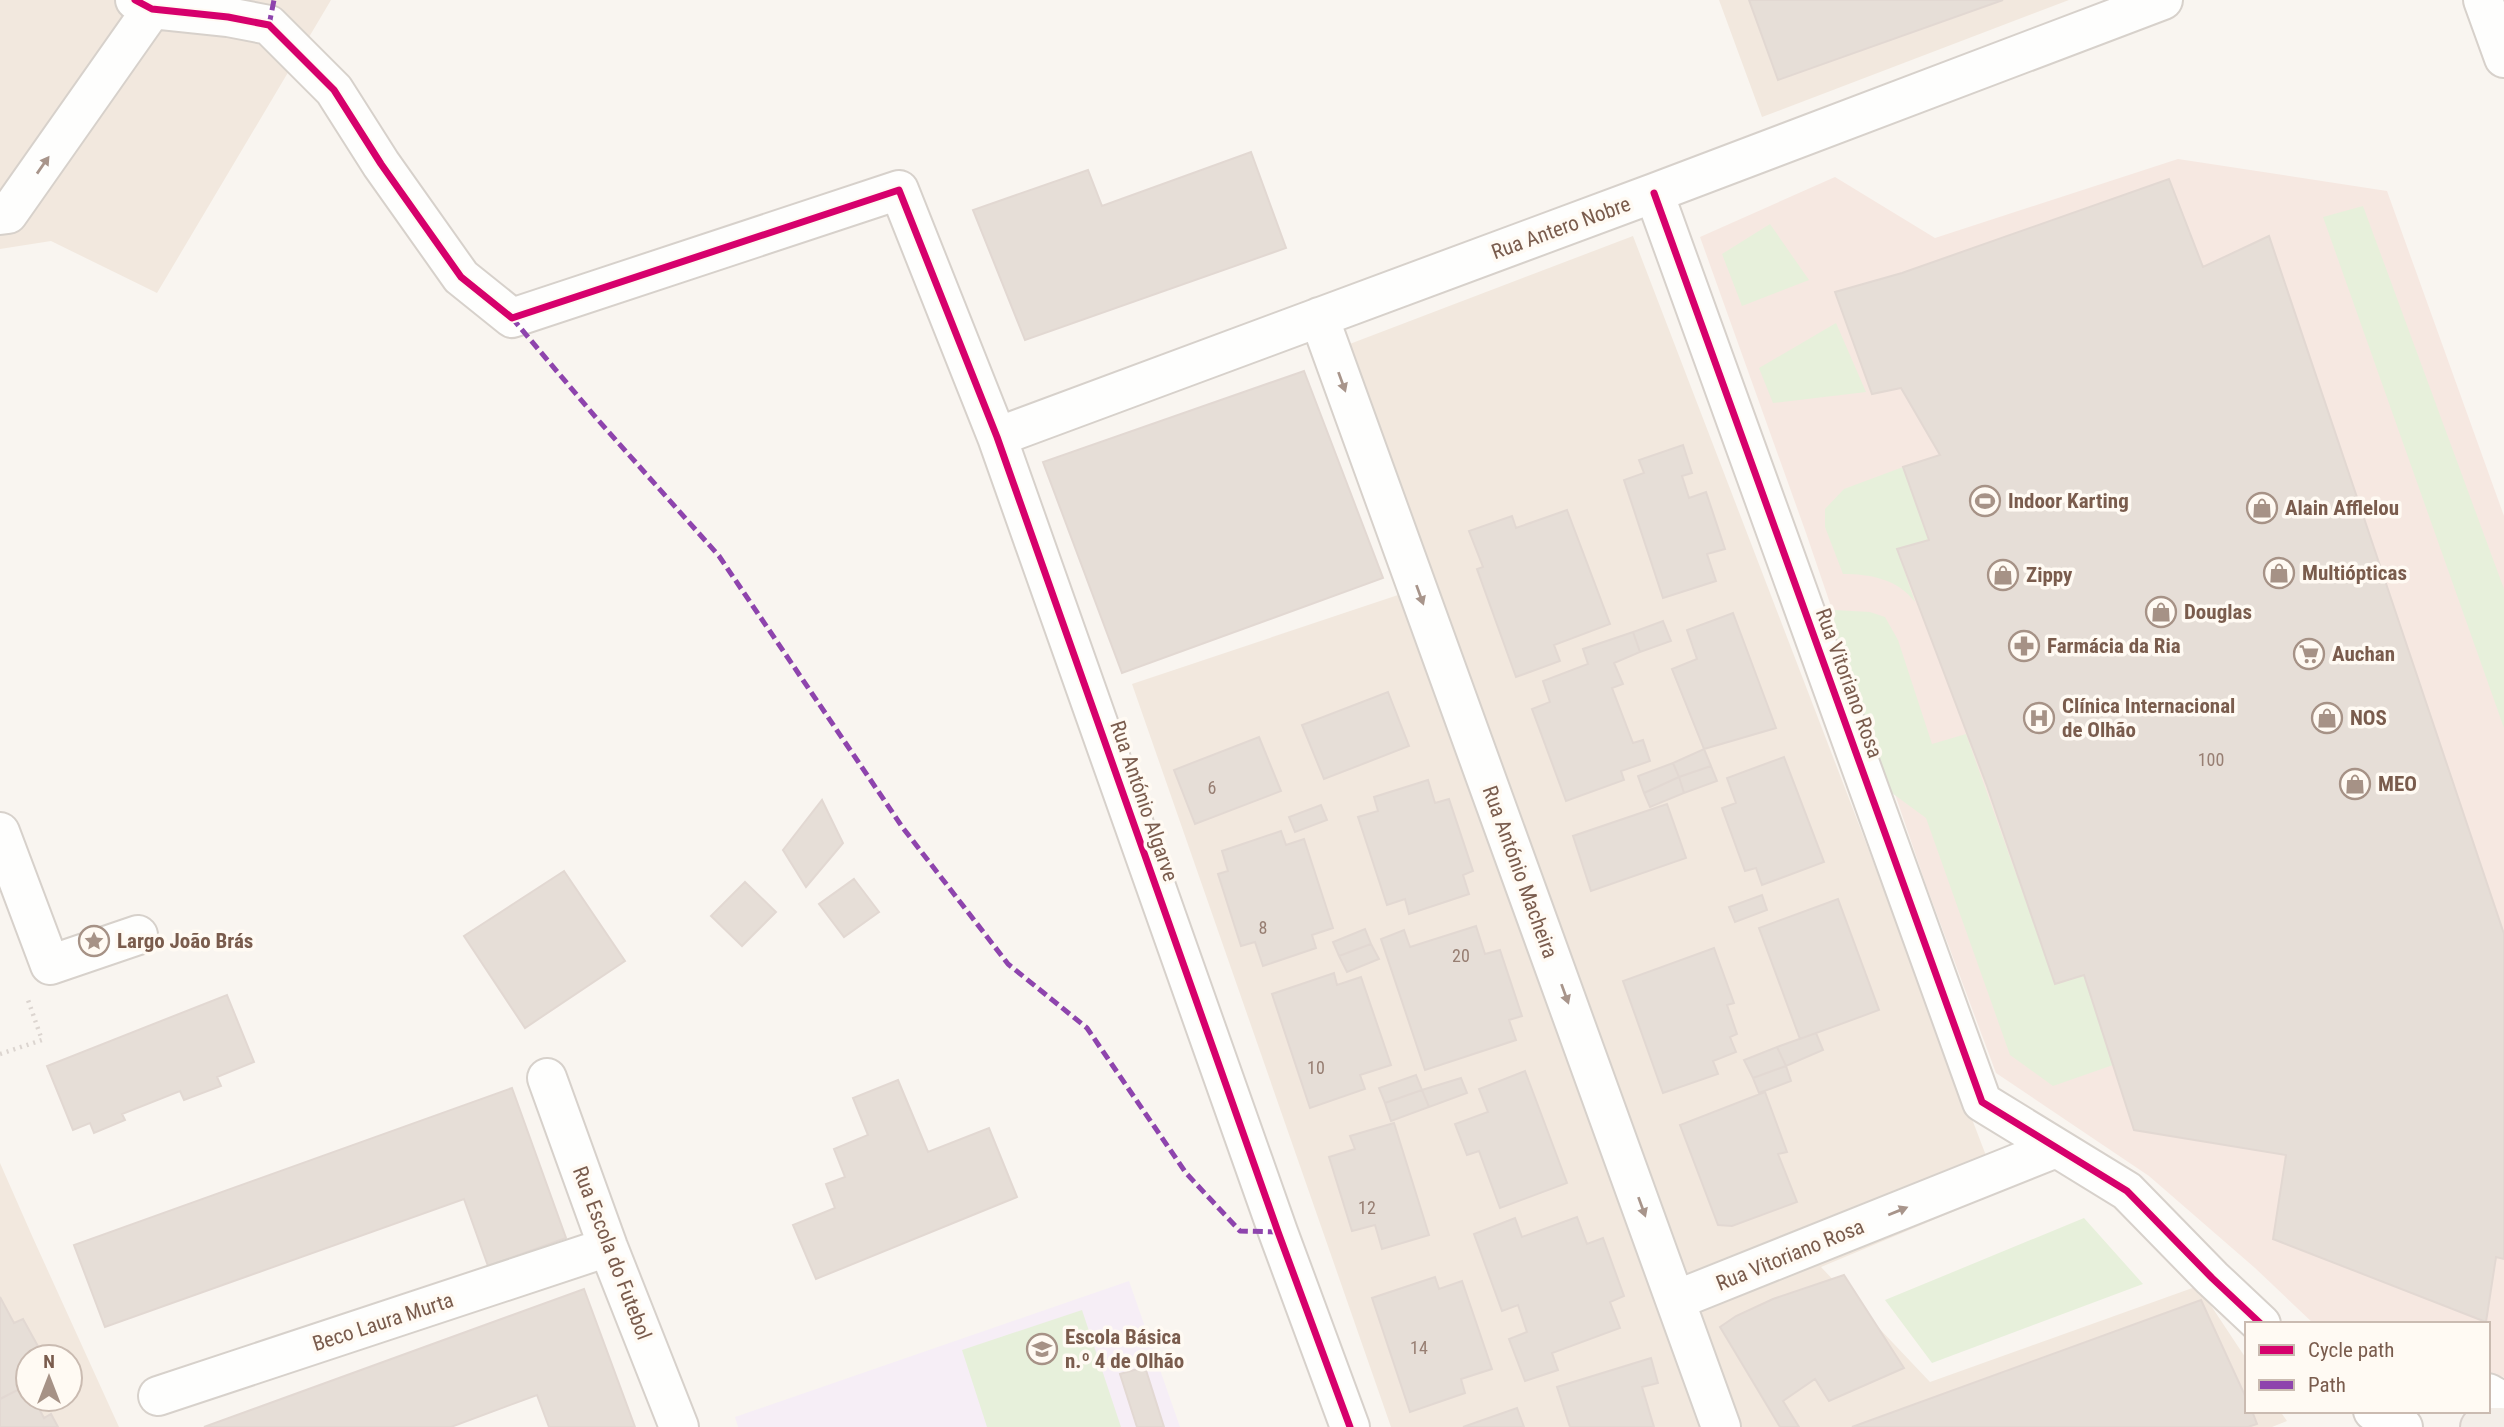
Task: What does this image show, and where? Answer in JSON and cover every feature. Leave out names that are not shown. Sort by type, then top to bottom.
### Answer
[{"type":"main road","points":[[2480,1427],[2501,1427]]},
{"type":"street","name":"Rua Antero Nobre","points":[[997,436],[1654,193],[2163,0]]},
{"type":"street","points":[[2483,0],[2504,58]]},
{"type":"street","points":[[0,215],[8,214],[143,5]]},
{"type":"street","name":"Rua António Algarve","points":[[143,5],[269,25],[334,90],[381,164],[461,277],[512,318],[899,190],[997,436],[1273,1219],[1350,1427]]},
{"type":"street","name":"Rua Vitoriano Rosa","points":[[1654,193],[1982,1102],[2056,1148]]},
{"type":"street","name":"Rua António Macheira","points":[[1319,317],[1721,1427]]},
{"type":"street","points":[[0,832],[50,965],[138,935]]},
{"type":"street","name":"Rua Escola do Futebol","points":[[547,1078],[608,1247],[679,1427]]},
{"type":"street","name":"Rua Vitoriano Rosa","points":[[1676,1300],[2056,1148]]},
{"type":"street","points":[[2056,1148],[2127,1191],[2212,1278],[2260,1322]]},
{"type":"street","name":"Beco Laura Murta","points":[[158,1396],[608,1247]]},
{"type":"street","points":[[2377,1413],[2403,1427]]},
{"type":"shaded area","points":[[0,0],[331,0],[157,293],[51,241],[0,249]]},
{"type":"shaded area","points":[[1719,0],[2069,0],[1762,117]]},
{"type":"shaded area","points":[[2178,159],[2387,191],[2504,516],[2504,1377],[2490,1374],[2490,1322],[2312,1322],[2255,1268],[2149,1176],[1996,1073],[1926,885],[1806,533],[1700,237],[1835,177],[1935,238]]},
{"type":"shaded area","points":[[1633,236],[2000,1192],[1821,1267],[1930,1382],[2198,1286],[2245,1357],[2245,1413],[2281,1413],[2287,1421],[2272,1427],[1391,1427],[1132,684],[1401,594],[1313,358]]},
{"type":"shaded area","points":[[0,1163],[81,1343],[14,1343],[14,1413],[84,1413],[84,1350],[119,1427],[0,1427]]},
{"type":"shaded area","name":"Escola Básica n.º 4 de Olhão","points":[[1129,1281],[1180,1427],[738,1427],[735,1417]]},
{"type":"green space","points":[[2363,206],[2504,589],[2504,728],[2323,217]]},
{"type":"green space","points":[[1770,224],[1809,280],[1742,306],[1722,254]]},
{"type":"green space","points":[[1836,323],[1866,392],[1773,403],[1759,368]]},
{"type":"green space","points":[[1903,467],[1929,540],[1897,549],[1915,602],[1900,588],[1883,579],[1843,574],[1825,527],[1825,509],[1844,489]]},
{"type":"green space","points":[[1834,610],[1870,612],[1885,617],[1898,640],[1932,744],[1966,734],[2055,983],[2084,975],[2113,1065],[2053,1086],[2010,1055],[1926,818],[1892,793],[1832,624]]},
{"type":"green space","points":[[2084,1218],[2143,1284],[1932,1363],[1885,1300]]},
{"type":"green space","points":[[1082,1310],[1121,1427],[987,1427],[962,1350]]},
{"type":"building","points":[[1749,0],[2003,0],[1778,80]]},
{"type":"building","points":[[1251,152],[1286,248],[1025,340],[973,210],[1088,170],[1102,206]]},
{"type":"building","points":[[2169,179],[2203,267],[2269,236],[2504,934],[2504,1259],[2496,1257],[2486,1322],[2273,1239],[2286,1155],[2134,1130],[2084,975],[2055,984],[1987,786],[1897,549],[1929,540],[1903,467],[1940,455],[1901,388],[1872,394],[1835,292],[1902,273]]},
{"type":"building","points":[[1304,371],[1383,578],[1122,673],[1043,462]]},
{"type":"building","points":[[1683,445],[1692,473],[1682,476],[1689,498],[1706,492],[1725,549],[1707,554],[1716,581],[1663,598],[1624,480],[1644,473],[1639,460]]},
{"type":"building","points":[[1567,510],[1610,624],[1554,645],[1560,661],[1516,677],[1477,569],[1483,567],[1469,531],[1512,516],[1516,528]]},
{"type":"building","points":[[1733,613],[1776,728],[1704,749],[1672,669],[1697,659],[1687,630]]},
{"type":"building","points":[[1663,621],[1671,641],[1640,652],[1633,632]]},
{"type":"building","points":[[1633,632],[1640,652],[1614,663],[1623,684],[1612,688],[1633,743],[1643,740],[1650,761],[1621,771],[1624,780],[1566,801],[1532,709],[1550,702],[1543,681],[1588,664],[1583,649]]},
{"type":"building","points":[[1388,692],[1409,746],[1324,779],[1302,725]]},
{"type":"building","points":[[1259,737],[1281,791],[1195,824],[1174,770]]},
{"type":"building","points":[[1704,749],[1711,766],[1679,777],[1673,763]]},
{"type":"building","points":[[1784,757],[1824,862],[1762,885],[1756,868],[1745,871],[1722,808],[1736,803],[1727,778]]},
{"type":"building","points":[[1673,763],[1679,777],[1644,793],[1638,776]]},
{"type":"building","points":[[1711,766],[1717,781],[1684,793],[1679,777]]},
{"type":"building","points":[[1679,777],[1684,793],[1650,807],[1644,793]]},
{"type":"building","points":[[1428,780],[1435,803],[1449,799],[1473,871],[1463,875],[1469,894],[1409,914],[1405,899],[1387,905],[1358,817],[1378,811],[1374,797]]},
{"type":"building","points":[[822,800],[843,843],[806,887],[783,850]]},
{"type":"building","points":[[1667,804],[1686,858],[1591,891],[1573,836]]},
{"type":"building","points":[[1321,805],[1327,820],[1295,832],[1289,817]]},
{"type":"building","points":[[1281,831],[1286,845],[1304,839],[1333,928],[1312,935],[1316,948],[1263,966],[1255,942],[1241,946],[1218,874],[1228,871],[1222,851]]},
{"type":"building","points":[[564,871],[625,961],[525,1028],[464,936]]},
{"type":"building","points":[[854,879],[879,912],[844,937],[819,904]]},
{"type":"building","points":[[745,882],[776,912],[742,946],[711,916]]},
{"type":"building","points":[[1762,895],[1767,910],[1735,922],[1729,907]]},
{"type":"building","points":[[1838,899],[1879,1010],[1800,1039],[1759,928]]},
{"type":"building","points":[[1476,926],[1485,954],[1500,950],[1522,1016],[1509,1020],[1516,1040],[1425,1070],[1381,939],[1404,930],[1410,947]]},
{"type":"building","points":[[1365,929],[1371,944],[1339,956],[1333,942]]},
{"type":"building","points":[[1371,944],[1379,959],[1347,972],[1339,956]]},
{"type":"building","points":[[1714,948],[1734,1003],[1727,1005],[1737,1034],[1730,1037],[1736,1052],[1713,1061],[1718,1074],[1663,1093],[1623,981]]},
{"type":"building","points":[[1334,973],[1337,985],[1361,977],[1391,1065],[1360,1075],[1365,1089],[1310,1108],[1272,994]]},
{"type":"building","points":[[227,995],[254,1062],[217,1077],[221,1086],[184,1100],[180,1091],[122,1114],[125,1120],[94,1133],[90,1123],[73,1130],[47,1066]]},
{"type":"building","points":[[1816,1033],[1823,1050],[1786,1066],[1777,1047]]},
{"type":"building","points":[[1777,1047],[1786,1066],[1753,1078],[1744,1060]]},
{"type":"building","points":[[1786,1066],[1791,1081],[1759,1093],[1753,1078]]},
{"type":"building","points":[[1525,1071],[1567,1183],[1500,1208],[1479,1151],[1467,1155],[1455,1124],[1488,1112],[1479,1089]]},
{"type":"building","points":[[1416,1075],[1422,1090],[1385,1103],[1379,1088]]},
{"type":"building","points":[[1461,1078],[1467,1093],[1429,1107],[1422,1090]]},
{"type":"building","points":[[898,1080],[928,1152],[989,1128],[1017,1197],[816,1279],[793,1225],[835,1208],[826,1184],[845,1177],[834,1149],[868,1135],[853,1098]]},
{"type":"building","points":[[512,1088],[566,1238],[488,1266],[464,1199],[105,1327],[74,1245]]},
{"type":"building","points":[[1422,1090],[1429,1107],[1391,1121],[1385,1103]]},
{"type":"building","points":[[1765,1092],[1787,1152],[1778,1154],[1797,1202],[1732,1226],[1718,1225],[1680,1125]]},
{"type":"building","points":[[1394,1123],[1429,1235],[1382,1249],[1375,1225],[1352,1231],[1329,1157],[1355,1149],[1350,1136]]},
{"type":"building","points":[[1577,1217],[1587,1244],[1603,1238],[1624,1296],[1610,1302],[1620,1328],[1552,1353],[1558,1370],[1525,1381],[1509,1339],[1527,1332],[1518,1305],[1502,1311],[1474,1234],[1515,1218],[1522,1237]]},
{"type":"building","points":[[1844,1275],[1904,1368],[1829,1401],[1815,1379],[1783,1401],[1799,1427],[1780,1427],[1720,1327],[1736,1316],[1773,1299]]},
{"type":"building","points":[[1435,1277],[1439,1289],[1462,1281],[1492,1369],[1461,1379],[1465,1393],[1410,1412],[1372,1298]]},
{"type":"building","points":[[584,1289],[635,1427],[549,1427],[537,1395],[451,1427],[204,1427]]},
{"type":"building","points":[[0,1297],[14,1323],[23,1319],[36,1343],[14,1343],[14,1392],[0,1399]]},
{"type":"building","points":[[2201,1300],[2245,1396],[2245,1413],[2253,1413],[2257,1424],[2248,1427],[1852,1427]]},
{"type":"building","points":[[1651,1358],[1658,1383],[1642,1387],[1654,1427],[1570,1427],[1557,1387]]},
{"type":"building","points":[[1145,1367],[1164,1427],[1137,1427],[1120,1374]]},
{"type":"building","points":[[14,1392],[14,1413],[41,1413],[44,1418],[51,1414],[58,1427],[0,1427],[0,1399]]},
{"type":"building","points":[[1517,1408],[1524,1427],[1463,1427]]},
{"type":"marked path","points":[[269,25],[274,0]]},
{"type":"marked path","points":[[512,318],[719,556],[903,828],[1008,964],[1087,1028],[1186,1173],[1240,1231],[1278,1232]]},
{"type":"cycle path","points":[[135,0],[152,9],[228,17],[269,25],[334,90],[381,164],[461,277],[512,318],[899,190],[997,437],[1278,1232],[1350,1427]]},
{"type":"cycle path","points":[[1654,193],[1982,1102],[2127,1191],[2259,1322]]},
{"type":"place","name":"Indoor Karting","points":[[1985,501]]},
{"type":"place","name":"Alain Afflelou","points":[[2262,508]]},
{"type":"place","name":"Multiópticas","points":[[2279,573]]},
{"type":"place","name":"Zippy","points":[[2003,575]]},
{"type":"place","name":"Douglas","points":[[2161,612]]},
{"type":"place","name":"Farmácia da Ria","points":[[2024,646]]},
{"type":"place","name":"Auchan","points":[[2309,654]]},
{"type":"place","name":"Clínica Internacional de Olhão","points":[[2039,718]]},
{"type":"place","name":"NOS","points":[[2327,718]]},
{"type":"place","name":"MEO","points":[[2355,784]]},
{"type":"place","name":"Largo João Brás","points":[[94,941]]},
{"type":"place","name":"Escola Básica n.º 4 de Olhão","points":[[1042,1349]]}]
